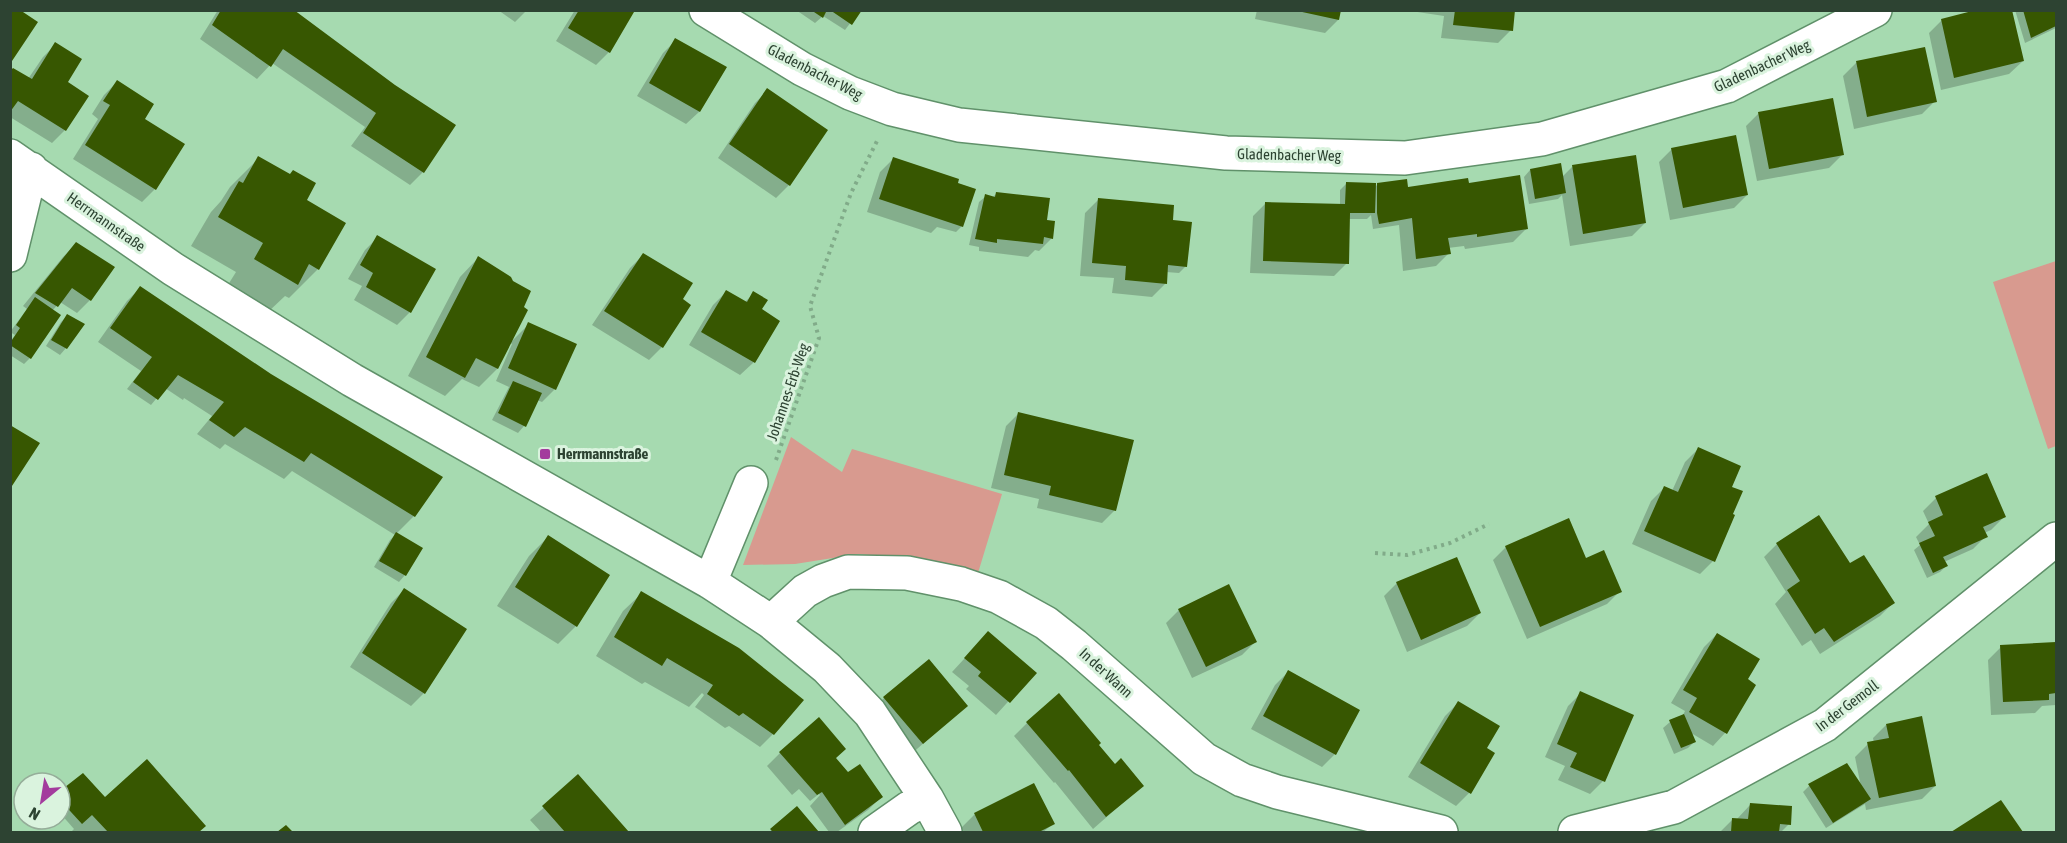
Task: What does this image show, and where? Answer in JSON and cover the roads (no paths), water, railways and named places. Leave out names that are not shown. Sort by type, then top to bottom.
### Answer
[{"type":"street","name":"Gladenbacher Weg","points":[[706,10],[802,69],[850,93],[892,108],[959,125],[1226,153],[1405,158],[1542,139],[1727,86],[1875,10]]},
{"type":"street","points":[[10,255],[21,163]]},
{"type":"street","name":"Herrmannstraße","points":[[21,163],[173,269],[352,380],[710,582],[771,622],[847,687],[870,713],[927,799],[945,832]]},
{"type":"street","points":[[710,582],[751,483]]},
{"type":"street","name":"In der Gemoll","points":[[1575,832],[1674,807],[1826,725],[2056,539]]},
{"type":"street","name":"In der Wann","points":[[771,622],[805,591],[848,572],[907,573],[962,584],[999,597],[1046,623],[1186,744],[1223,771],[1251,784],[1277,792],[1441,832]]},
{"type":"street","points":[[874,832],[909,808],[927,799]]},
{"type":"place","name":"Herrmannstraße","points":[[545,454]]}]
